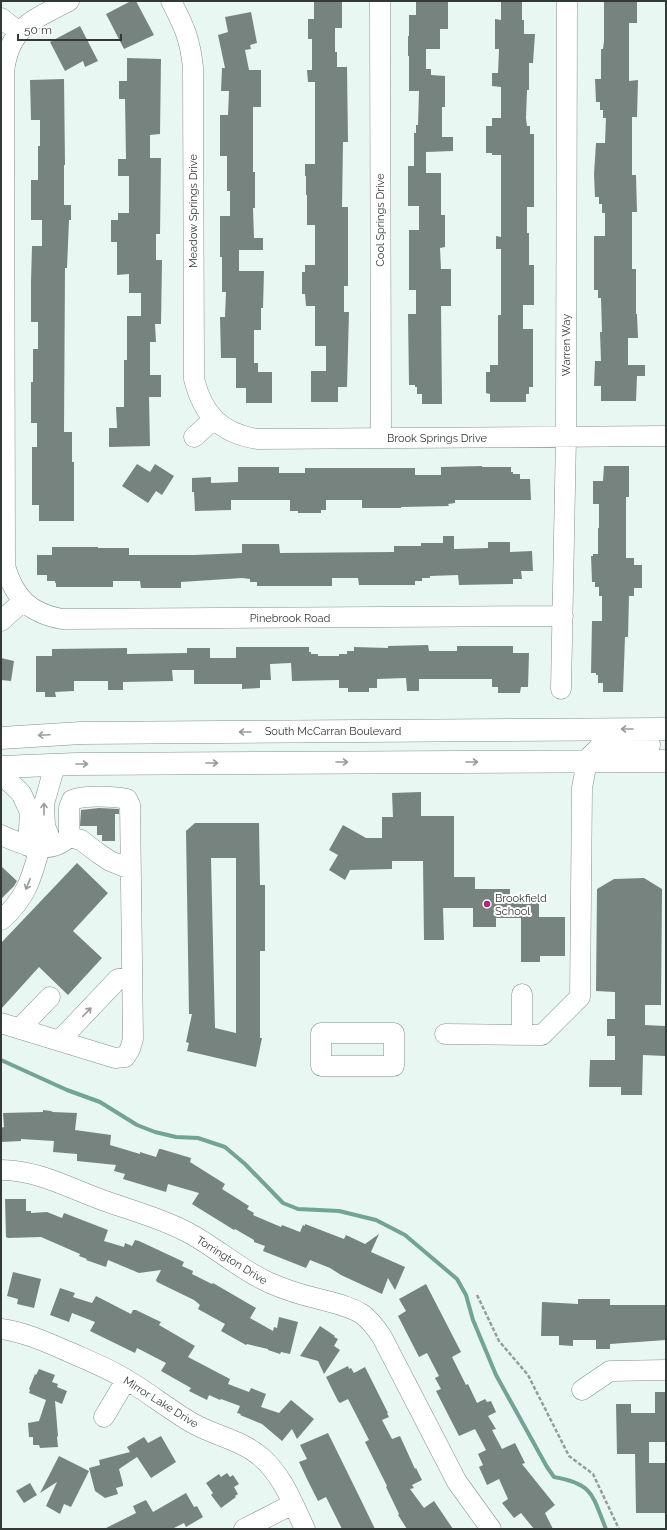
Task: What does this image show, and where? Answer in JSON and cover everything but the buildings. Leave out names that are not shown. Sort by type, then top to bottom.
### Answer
[{"type":"main road","name":"South McCarran Boulevard","points":[[1,738],[81,733],[666,729]]},
{"type":"main road","points":[[295,763],[312,746],[421,743],[460,730]]},
{"type":"main road","points":[[587,761],[599,748],[605,745],[666,744]]},
{"type":"main road","points":[[1,767],[55,765],[666,761]]},
{"type":"street","name":"Pinebrook Road","points":[[69,1],[32,20],[19,32],[10,45],[5,58],[3,420],[5,566],[9,580],[17,595],[34,610],[48,617],[62,619],[563,616]]},
{"type":"street","name":"Meadow Springs Drive","points":[[171,1],[185,29],[191,48],[193,67],[194,379],[198,394],[205,408],[214,419]]},
{"type":"street","name":"Cool Springs Drive","points":[[380,1],[381,438]]},
{"type":"street","name":"Warren Way","points":[[561,688],[566,437],[567,1]]},
{"type":"street","points":[[1,18],[19,32]]},
{"type":"street","points":[[194,437],[214,419]]},
{"type":"street","name":"Brook Springs Drive","points":[[214,419],[227,429],[243,436],[257,439],[666,436]]},
{"type":"street","points":[[1,621],[23,601]]},
{"type":"street","points":[[445,1034],[542,1035],[580,997],[582,788],[587,761]]},
{"type":"street","points":[[47,844],[44,804],[55,765]]},
{"type":"street","points":[[1,774],[21,793],[30,812],[28,833],[47,844]]},
{"type":"street","points":[[1,920],[23,896],[47,844],[69,808],[72,800],[79,797],[119,797],[127,799],[130,805],[131,978],[133,1038],[130,1049],[125,1057],[115,1058],[1,1023]]},
{"type":"street","points":[[1,835],[47,844],[81,840],[110,861],[130,869]]},
{"type":"street","points":[[60,1040],[118,979],[131,978]]},
{"type":"street","points":[[522,994],[522,1035]]},
{"type":"street","points":[[20,1028],[50,997]]},
{"type":"street","name":"Torrington Drive","points":[[1,1170],[31,1174],[56,1181],[105,1201],[162,1220],[188,1232],[242,1268],[269,1283],[296,1293],[348,1307],[363,1315],[374,1325],[382,1337],[457,1482],[491,1529]]},
{"type":"street","name":"Mirror Lake Drive","points":[[1,1329],[34,1337],[98,1364],[198,1426],[246,1447],[261,1456],[274,1470],[306,1529]]},
{"type":"street","points":[[582,1390],[610,1371],[666,1370]]},
{"type":"street","points":[[104,1417],[126,1380]]},
{"type":"street","points":[[244,1529],[293,1504]]},
{"type":"path","points":[[477,1296],[499,1341],[528,1375],[569,1456],[593,1474],[619,1529]]},
{"type":"waterway","points":[[1,1060],[67,1090],[100,1102],[137,1125],[155,1132],[176,1137],[198,1138],[225,1147],[245,1164],[283,1203],[298,1209],[339,1211],[376,1220],[405,1235],[457,1279],[466,1295],[473,1320],[496,1375],[547,1467],[554,1477],[577,1483],[590,1493],[594,1499],[606,1529]]},
{"type":"place","name":"Brookfield School","points":[[487,904]]}]
